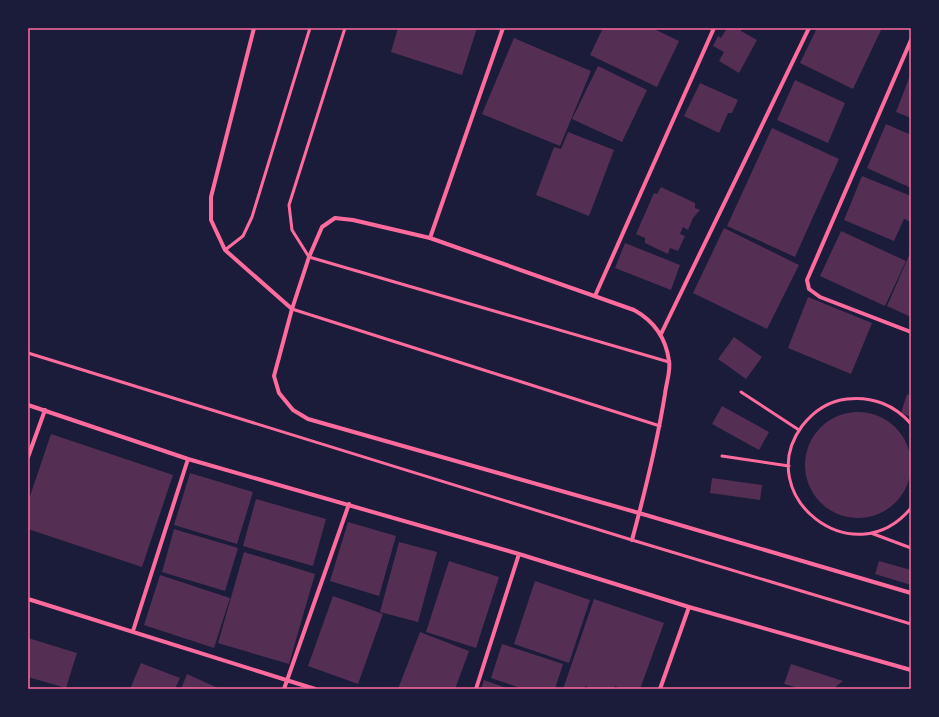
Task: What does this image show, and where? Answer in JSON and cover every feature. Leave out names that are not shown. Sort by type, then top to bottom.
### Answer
[{"type":"street","points":[[254,28],[211,196],[211,220],[225,250],[292,309]]},
{"type":"street","points":[[430,238],[503,28]]},
{"type":"street","points":[[595,296],[714,28]]},
{"type":"street","points":[[661,334],[809,28]]},
{"type":"street","points":[[911,40],[806,280],[809,289],[820,297],[911,332]]},
{"type":"street","points":[[632,540],[639,513],[660,426],[670,362],[661,334],[645,316],[595,296],[430,238],[353,220],[334,218],[322,228],[309,257],[292,309],[274,376],[279,393],[293,410],[308,419],[639,513],[911,593]]},
{"type":"street","points":[[28,405],[188,459],[349,504],[689,606],[911,670]]},
{"type":"street","points":[[28,457],[46,410]]},
{"type":"street","points":[[133,631],[188,459]]},
{"type":"street","points":[[284,689],[349,504]]},
{"type":"street","points":[[476,689],[519,554]]},
{"type":"street","points":[[28,599],[315,689]]},
{"type":"street","points":[[660,689],[689,606]]},
{"type":"lane","points":[[225,250],[243,236],[252,218],[310,28]]},
{"type":"lane","points":[[345,28],[289,205],[292,230],[309,257],[670,362]]},
{"type":"lane","points":[[292,309],[660,426]]},
{"type":"lane","points":[[28,353],[632,540],[911,624]]},
{"type":"lane","points":[[740,392],[799,430]]},
{"type":"lane","points":[[911,424],[894,409],[882,402],[856,398],[829,403],[807,419],[799,430],[790,454],[789,466],[790,480],[800,504],[820,523],[831,529],[857,535],[871,533],[895,523],[911,508]]},
{"type":"lane","points":[[722,456],[789,466]]},
{"type":"lane","points":[[871,533],[911,548]]},
{"type":"building","points":[[398,28],[477,28],[462,75],[391,52]]},
{"type":"building","points":[[603,28],[652,28],[679,41],[657,87],[590,55]]},
{"type":"building","points":[[727,28],[741,28],[741,31],[757,40],[739,73],[719,61],[724,52],[713,46],[718,36],[721,38]]},
{"type":"building","points":[[817,28],[882,28],[853,89],[800,63]]},
{"type":"building","points":[[514,38],[591,71],[560,146],[482,114]]},
{"type":"building","points":[[598,66],[647,90],[622,142],[572,119]]},
{"type":"building","points":[[911,73],[911,118],[896,112]]},
{"type":"building","points":[[795,80],[845,103],[828,143],[777,120]]},
{"type":"building","points":[[700,83],[738,100],[732,113],[728,113],[719,133],[684,116]]},
{"type":"building","points":[[886,124],[911,135],[911,188],[867,168]]},
{"type":"building","points":[[772,128],[839,159],[795,257],[727,226]]},
{"type":"building","points":[[568,132],[614,150],[589,216],[536,195],[554,147],[561,149]]},
{"type":"building","points":[[862,176],[911,196],[911,222],[904,219],[894,241],[844,220]]},
{"type":"building","points":[[661,187],[695,203],[695,208],[700,210],[693,218],[688,230],[683,227],[680,234],[685,236],[678,251],[670,248],[668,254],[645,243],[645,238],[636,234],[654,193],[657,194]]},
{"type":"building","points":[[724,228],[799,265],[767,329],[693,293]]},
{"type":"building","points":[[841,231],[906,261],[885,306],[820,276]]},
{"type":"building","points":[[625,243],[680,265],[671,290],[615,268]]},
{"type":"building","points":[[911,251],[911,317],[887,306]]},
{"type":"building","points":[[808,297],[872,323],[851,374],[788,348]]},
{"type":"building","points":[[734,337],[762,357],[746,379],[718,359]]},
{"type":"building","points":[[907,394],[911,396],[911,417],[901,413]]},
{"type":"building","points":[[722,406],[769,432],[759,450],[712,424]]},
{"type":"building","points":[[858,412],[878,416],[895,428],[907,445],[911,465],[907,485],[895,502],[878,514],[858,518],[838,514],[821,502],[809,485],[805,465],[809,445],[821,428],[838,416]]},
{"type":"building","points":[[51,434],[173,475],[142,567],[28,529],[28,502]]},
{"type":"building","points":[[190,473],[253,492],[237,544],[174,525]]},
{"type":"building","points":[[712,478],[762,485],[760,500],[710,493]]},
{"type":"building","points":[[256,499],[326,519],[313,566],[243,546]]},
{"type":"building","points":[[348,522],[396,536],[379,596],[330,581]]},
{"type":"building","points":[[174,529],[238,548],[225,591],[162,572]]},
{"type":"building","points":[[399,542],[437,552],[418,622],[380,612]]},
{"type":"building","points":[[244,552],[315,574],[289,664],[218,643]]},
{"type":"building","points":[[449,561],[499,577],[476,648],[426,632]]},
{"type":"building","points":[[879,561],[911,570],[911,585],[875,574]]},
{"type":"building","points":[[160,575],[230,598],[214,648],[144,625]]},
{"type":"building","points":[[535,581],[590,600],[569,663],[514,644]]},
{"type":"building","points":[[333,596],[383,614],[358,684],[308,666]]},
{"type":"building","points":[[594,599],[664,623],[640,689],[623,689],[615,686],[614,689],[593,689],[585,686],[585,689],[563,689]]},
{"type":"building","points":[[420,632],[469,651],[455,689],[398,689]]},
{"type":"building","points":[[28,638],[77,653],[66,688],[28,677]]},
{"type":"building","points":[[502,644],[563,664],[555,689],[523,689],[491,678]]},
{"type":"building","points":[[141,663],[180,678],[175,689],[130,689]]},
{"type":"building","points":[[791,664],[843,681],[833,689],[801,689],[784,684]]},
{"type":"building","points":[[187,674],[220,689],[181,689]]},
{"type":"building","points":[[484,680],[509,689],[481,689]]}]
